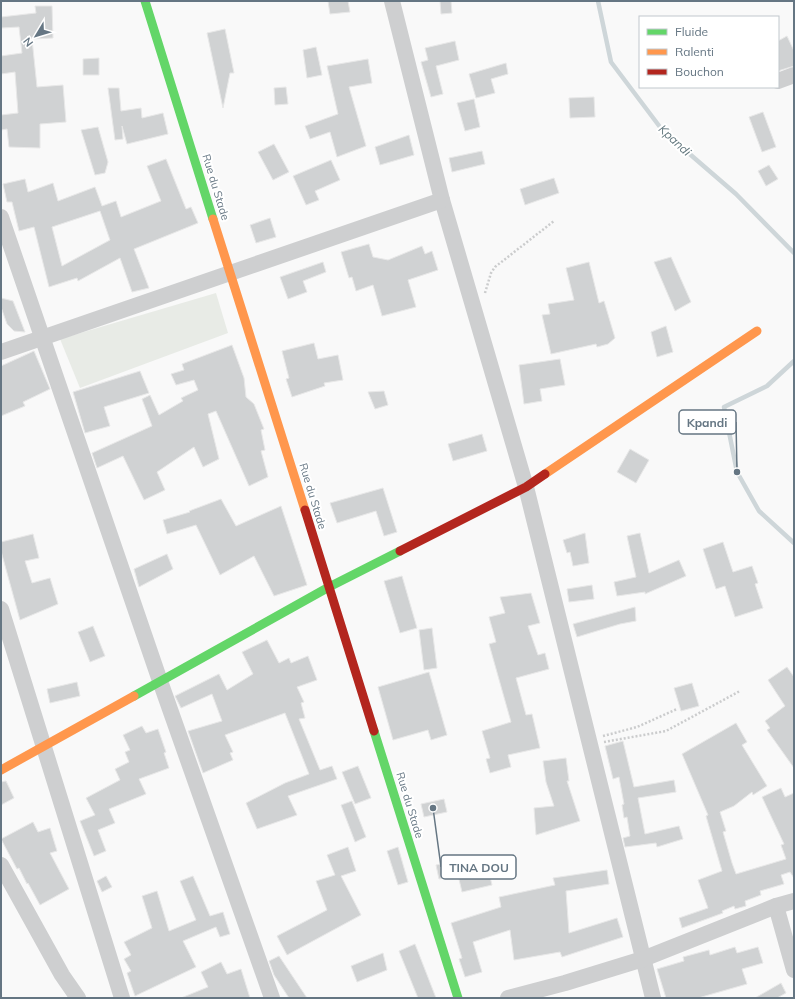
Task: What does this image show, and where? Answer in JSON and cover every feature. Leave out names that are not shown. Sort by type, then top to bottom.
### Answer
[{"type":"street","name":"Rue du Stade","points":[[145,1],[458,998]]},
{"type":"street","points":[[392,1],[442,200],[526,487],[653,998]]},
{"type":"street","points":[[779,81],[794,75]]},
{"type":"street","points":[[1,352],[442,200]]},
{"type":"street","points":[[1,217],[160,682],[272,998]]},
{"type":"street","points":[[1,770],[329,587],[526,487],[757,331]]},
{"type":"street","points":[[1,609],[122,998]]},
{"type":"street","points":[[1,866],[62,975],[78,998]]},
{"type":"street","points":[[508,998],[565,983],[643,959],[776,906],[794,901]]},
{"type":"street","points":[[776,906],[794,970]]},
{"type":"path","points":[[473,306],[480,302],[491,273],[495,267],[554,221]]},
{"type":"path","points":[[589,742],[666,731],[740,691]]},
{"type":"path","points":[[589,742],[637,727],[677,709]]},
{"type":"shaded area","points":[[216,293],[228,333],[80,388],[60,339]]},
{"type":"building","points":[[328,1],[348,1],[350,12],[330,14]]},
{"type":"building","points":[[440,1],[451,1],[452,13],[441,14]]},
{"type":"building","points":[[35,6],[52,6],[53,38],[32,39],[37,87],[63,85],[66,122],[40,124],[40,148],[9,147],[7,129],[1,130],[1,115],[18,113],[15,72],[1,74],[1,56],[22,53],[19,27],[1,28],[1,17],[36,13]]},
{"type":"building","points":[[225,29],[234,73],[230,73],[223,108],[207,33]]},
{"type":"building","points":[[787,36],[794,51],[794,66],[779,71],[779,40]]},
{"type":"building","points":[[455,41],[459,60],[436,66],[443,94],[431,97],[421,62],[428,60],[425,48]]},
{"type":"building","points":[[316,47],[322,75],[307,78],[303,50]]},
{"type":"building","points":[[99,58],[99,75],[83,75],[83,59]]},
{"type":"building","points":[[368,59],[372,83],[349,87],[366,146],[337,157],[330,132],[310,139],[305,126],[338,114],[327,66]]},
{"type":"building","points":[[506,63],[508,74],[491,79],[495,93],[476,98],[469,74]]},
{"type":"building","points":[[286,87],[288,104],[275,105],[274,88]]},
{"type":"building","points":[[108,88],[119,88],[121,111],[141,108],[142,118],[163,113],[168,134],[127,144],[122,126],[123,139],[115,140]]},
{"type":"building","points":[[594,97],[595,117],[570,118],[569,98]]},
{"type":"building","points":[[474,99],[480,127],[465,131],[457,103]]},
{"type":"building","points":[[763,112],[776,147],[762,152],[749,117]]},
{"type":"building","points":[[98,127],[108,162],[105,173],[95,175],[81,130]]},
{"type":"building","points":[[409,135],[414,155],[380,165],[375,147]]},
{"type":"building","points":[[274,144],[289,172],[273,180],[258,152]]},
{"type":"building","points":[[482,151],[485,164],[452,172],[449,158]]},
{"type":"building","points":[[166,159],[186,209],[191,207],[198,223],[134,249],[149,288],[132,292],[120,258],[78,281],[77,278],[49,287],[34,227],[19,231],[12,202],[7,202],[3,184],[25,179],[28,192],[53,183],[58,201],[95,187],[102,206],[116,201],[121,217],[161,201],[147,166]],"holes":[[[100,211],[110,240],[62,266],[52,227]]]},
{"type":"building","points":[[331,160],[340,180],[315,191],[319,200],[306,205],[293,176]]},
{"type":"building","points":[[769,165],[778,179],[766,186],[758,171]]},
{"type":"building","points":[[554,178],[559,193],[525,205],[520,189]]},
{"type":"building","points":[[270,218],[276,237],[256,243],[250,225]]},
{"type":"building","points":[[369,244],[373,257],[388,260],[422,246],[425,254],[432,251],[438,270],[408,280],[416,307],[382,316],[373,285],[356,291],[352,277],[349,278],[341,252]]},
{"type":"building","points":[[671,257],[691,302],[675,311],[654,262]]},
{"type":"building","points":[[323,262],[326,272],[303,281],[307,292],[288,299],[280,277]]},
{"type":"building","points":[[589,262],[599,303],[604,301],[615,338],[608,344],[597,347],[596,344],[551,354],[542,315],[550,314],[548,304],[574,300],[566,268]]},
{"type":"building","points":[[1,298],[13,301],[25,332],[14,331],[7,324],[1,307]]},
{"type":"building","points":[[666,326],[673,352],[657,357],[651,332]]},
{"type":"building","points":[[314,343],[318,359],[338,355],[343,380],[324,383],[325,386],[292,397],[286,379],[289,378],[282,351]]},
{"type":"building","points":[[232,345],[244,378],[246,397],[254,404],[264,429],[261,430],[265,450],[261,451],[268,477],[249,486],[216,411],[208,414],[219,459],[203,467],[194,447],[157,472],[165,490],[144,500],[123,456],[97,468],[92,453],[152,426],[142,399],[150,395],[159,415],[183,401],[181,398],[198,390],[194,380],[176,385],[171,374],[184,370],[182,364]]},
{"type":"building","points":[[34,351],[50,389],[23,402],[25,406],[1,416],[1,366]]},
{"type":"building","points":[[560,359],[565,385],[540,389],[542,401],[524,404],[519,365]]},
{"type":"building","points":[[140,371],[149,393],[104,407],[110,426],[85,433],[73,392]]},
{"type":"building","points":[[384,391],[388,405],[375,409],[368,392]]},
{"type":"building","points":[[482,434],[487,451],[453,461],[448,444]]},
{"type":"building","points":[[630,449],[649,460],[636,483],[617,472]]},
{"type":"building","points":[[383,488],[397,532],[384,536],[376,511],[337,523],[330,503]]},
{"type":"building","points":[[221,499],[236,526],[281,506],[307,585],[274,596],[254,556],[220,575],[196,525],[167,534],[163,520],[190,512],[189,511]]},
{"type":"building","points":[[585,533],[589,563],[573,566],[570,552],[567,553],[563,540]]},
{"type":"building","points":[[640,533],[649,573],[679,560],[686,576],[645,594],[645,592],[617,596],[614,582],[636,577],[627,536]]},
{"type":"building","points":[[33,534],[39,558],[25,561],[32,583],[50,578],[58,604],[20,620],[1,551],[1,542]]},
{"type":"building","points":[[723,542],[733,572],[752,566],[758,583],[755,584],[763,608],[735,617],[725,586],[716,589],[703,549]]},
{"type":"building","points":[[167,554],[173,569],[139,587],[134,569]]},
{"type":"building","points":[[402,576],[417,628],[400,633],[384,581]]},
{"type":"building","points":[[592,585],[594,599],[569,602],[567,589]]},
{"type":"building","points":[[531,593],[540,623],[528,626],[538,655],[545,653],[549,669],[516,678],[526,715],[532,714],[540,748],[508,755],[511,767],[490,773],[486,759],[490,758],[482,731],[511,722],[489,644],[496,642],[489,617],[505,613],[500,597]]},
{"type":"building","points":[[635,607],[636,621],[620,624],[577,637],[573,624]]},
{"type":"building","points":[[93,626],[105,656],[90,662],[78,632]]},
{"type":"building","points":[[432,628],[437,668],[424,670],[419,630]]},
{"type":"building","points":[[267,640],[279,663],[289,658],[291,663],[308,656],[317,680],[297,687],[304,702],[301,703],[305,718],[299,719],[320,770],[332,766],[337,779],[288,796],[297,815],[257,829],[246,803],[285,783],[309,774],[285,713],[225,735],[233,752],[230,753],[233,760],[203,773],[188,731],[222,721],[212,694],[181,708],[175,696],[219,674],[227,690],[253,674],[242,652]]},
{"type":"building","points":[[787,667],[794,677],[794,768],[767,730],[770,728],[765,721],[785,706],[768,680]]},
{"type":"building","points":[[429,672],[447,735],[431,740],[428,730],[393,740],[378,687]]},
{"type":"building","points":[[77,682],[80,696],[50,703],[47,689]]},
{"type":"building","points":[[692,683],[699,706],[681,711],[674,688]]},
{"type":"building","points":[[736,723],[747,742],[742,745],[767,786],[753,795],[752,792],[734,806],[720,812],[726,831],[723,832],[736,874],[786,859],[781,845],[784,844],[762,797],[781,788],[785,797],[794,793],[794,878],[790,872],[781,875],[784,884],[760,891],[761,895],[745,901],[746,906],[735,909],[734,906],[722,911],[723,913],[682,928],[679,918],[708,908],[698,880],[722,871],[706,816],[708,815],[682,754]]},
{"type":"building","points":[[142,726],[146,733],[158,729],[166,752],[164,753],[169,768],[139,779],[146,794],[109,809],[115,823],[98,830],[106,851],[94,856],[80,821],[95,815],[86,798],[120,780],[115,769],[129,762],[125,752],[130,750],[123,735]]},
{"type":"building","points":[[623,741],[634,787],[674,780],[676,792],[638,798],[645,834],[679,826],[683,839],[657,847],[656,843],[625,847],[623,838],[630,836],[627,817],[624,818],[622,805],[624,804],[619,777],[613,779],[605,746]]},
{"type":"building","points":[[566,758],[569,781],[567,781],[580,821],[536,835],[534,808],[554,806],[546,782],[543,761]]},
{"type":"building","points":[[358,766],[371,798],[355,804],[342,772]]},
{"type":"building","points":[[6,781],[14,798],[1,805],[1,782]]},
{"type":"building","points":[[444,799],[447,812],[424,817],[421,804]]},
{"type":"building","points":[[352,801],[366,837],[355,842],[341,805]]},
{"type":"building","points":[[33,822],[38,832],[50,828],[57,851],[50,853],[69,889],[40,905],[19,868],[17,869],[1,839]]},
{"type":"building","points":[[348,847],[356,871],[341,876],[361,915],[287,955],[277,936],[327,910],[316,881],[335,875],[327,855]]},
{"type":"building","points":[[398,847],[408,882],[398,885],[387,851]]},
{"type":"building","points":[[485,856],[492,885],[462,892],[458,875],[439,879],[436,865]]},
{"type":"building","points":[[607,870],[609,884],[566,891],[569,933],[617,918],[623,937],[562,957],[560,952],[514,960],[510,930],[473,942],[482,972],[465,977],[459,959],[462,958],[451,923],[501,907],[499,897],[555,885],[553,878]]},
{"type":"building","points":[[106,876],[112,887],[102,892],[97,881]]},
{"type":"building","points":[[193,876],[210,916],[223,912],[230,934],[220,937],[216,927],[183,941],[196,967],[135,996],[127,973],[131,971],[124,959],[131,955],[124,942],[152,928],[142,896],[157,891],[169,931],[196,920],[180,881]]},
{"type":"building","points":[[415,944],[436,998],[418,998],[399,951]]},
{"type":"building","points":[[735,947],[737,953],[758,947],[763,963],[742,969],[747,984],[698,998],[666,998],[657,969],[684,961],[683,957],[709,950],[710,955]]},
{"type":"building","points":[[383,953],[387,970],[357,982],[351,966]]},
{"type":"building","points":[[279,956],[307,998],[289,998],[274,975],[269,961]]},
{"type":"building","points":[[221,962],[227,974],[241,969],[250,998],[181,998],[208,987],[201,972]]},
{"type":"building","points":[[781,983],[786,993],[777,998],[755,998]]},
{"type":"waterway","name":"Kpandi","points":[[598,1],[611,62],[663,131],[736,194],[794,253]]},
{"type":"waterway","name":"Kpandi","points":[[794,361],[767,386],[724,407],[737,472],[759,511],[794,543]]},
{"type":"traffic: fast","points":[[145,1],[213,219]]},
{"type":"traffic: fast","points":[[134,696],[329,587],[400,551]]},
{"type":"traffic: fast","points":[[374,731],[458,998]]},
{"type":"traffic: slow","points":[[213,219],[305,510]]},
{"type":"traffic: slow","points":[[545,474],[757,331]]},
{"type":"traffic: slow","points":[[1,770],[134,696]]},
{"type":"traffic: jam","points":[[400,551],[526,487],[545,474]]},
{"type":"traffic: jam","points":[[305,510],[374,731]]},
{"type":"place","name":"Kpandi","points":[[737,472]]},
{"type":"place","name":"TINA DOU","points":[[433,808]]}]
